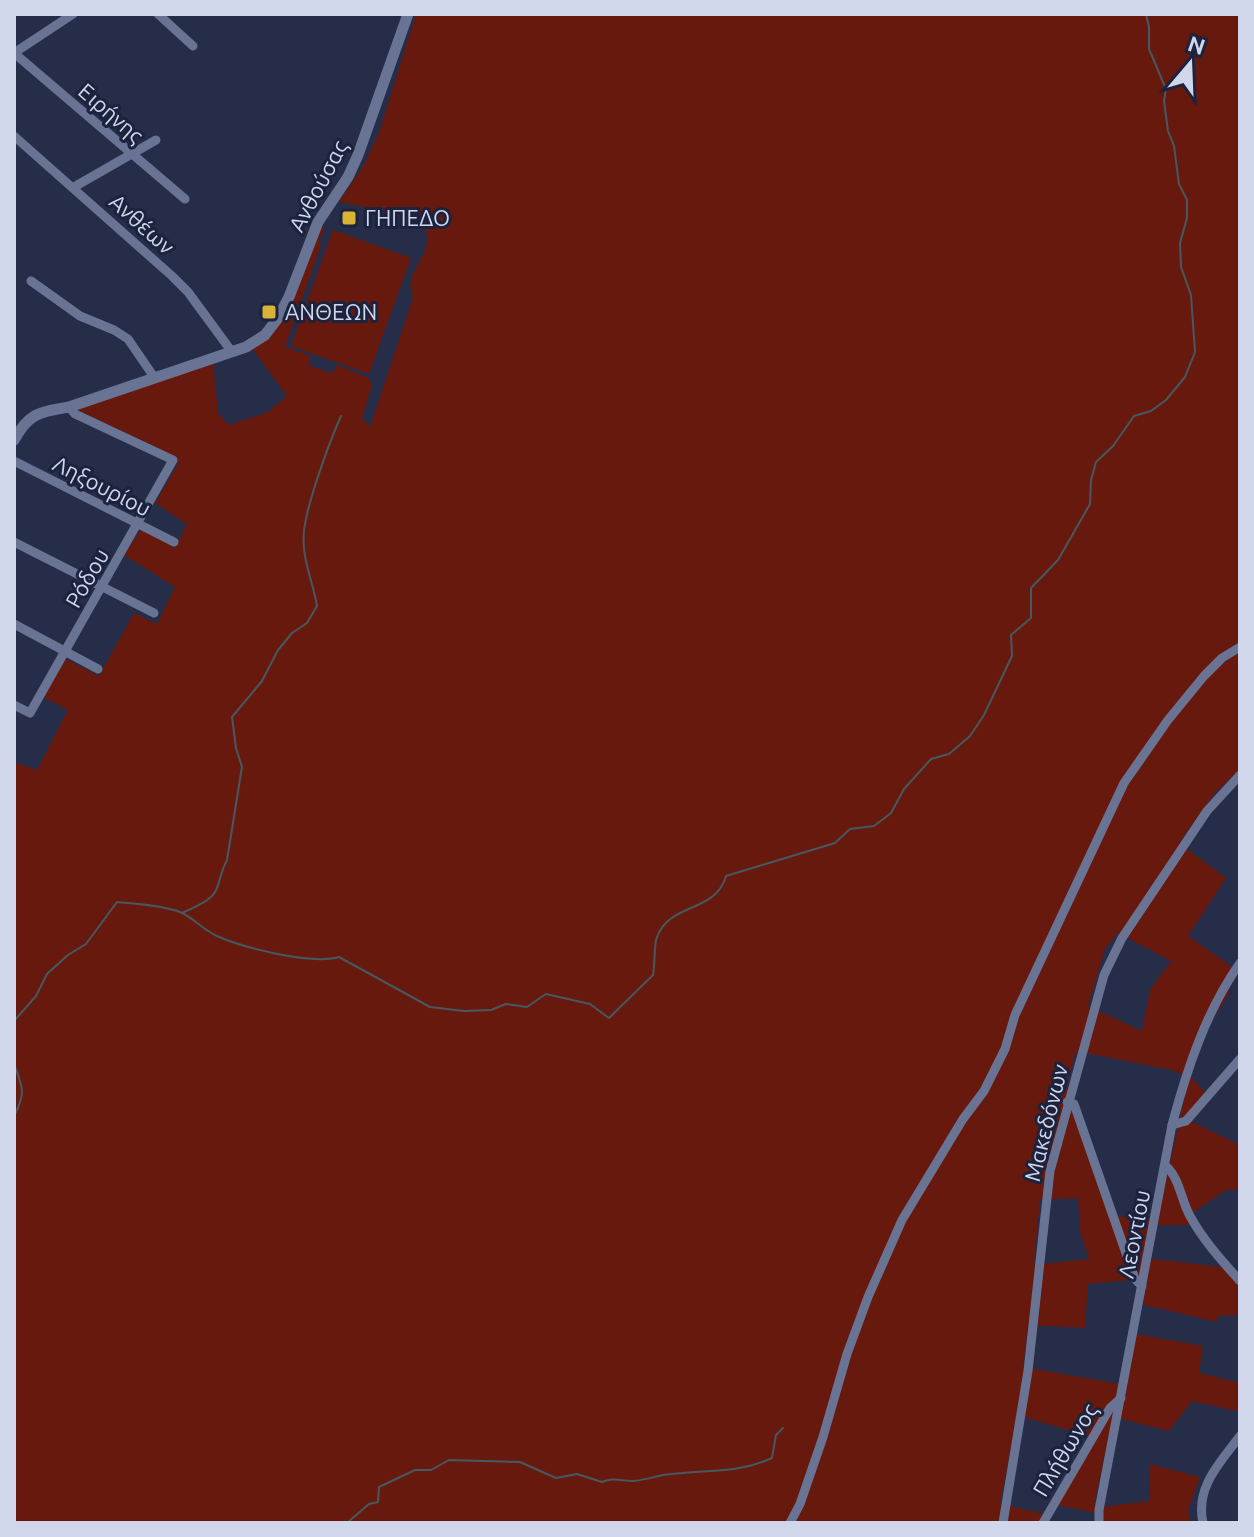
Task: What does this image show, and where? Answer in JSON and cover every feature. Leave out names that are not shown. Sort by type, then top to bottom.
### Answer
[{"type":"street","points":[[14,53],[73,14]]},
{"type":"street","points":[[158,14],[193,46]]},
{"type":"street","name":"Ανθούσας","points":[[14,440],[33,416],[40,412],[69,407],[232,352],[258,340],[278,318],[318,222],[348,177],[408,14]]},
{"type":"street","name":"Ειρήνης","points":[[14,53],[185,199]]},
{"type":"street","name":"Ανθέων","points":[[14,136],[188,292],[232,352]]},
{"type":"street","points":[[74,187],[156,140]]},
{"type":"street","points":[[31,281],[80,316],[128,339],[154,377]]},
{"type":"street","name":"Ρόδου","points":[[14,705],[30,713],[173,460],[75,414],[69,407]]},
{"type":"street","name":"Ληξουρίου","points":[[14,461],[174,542]]},
{"type":"street","points":[[14,542],[154,613]]},
{"type":"street","points":[[14,624],[98,669]]},
{"type":"street","points":[[790,1523],[814,1464],[847,1354],[868,1297],[902,1220],[963,1119],[984,1091],[1005,1049],[1015,1015],[1124,783],[1168,720],[1204,676],[1222,658],[1240,647]]},
{"type":"street","name":"Μακεδόνων","points":[[1003,1523],[1028,1371],[1050,1171],[1111,955],[1207,811],[1240,775]]},
{"type":"street","name":"Λεοντίου","points":[[1099,1523],[1172,1125],[1203,1030],[1240,963]]},
{"type":"street","points":[[1172,1125],[1186,1121],[1240,1059]]},
{"type":"street","points":[[1067,1102],[1074,1104],[1135,1279],[1142,1286]]},
{"type":"street","points":[[1166,1166],[1173,1173],[1189,1216],[1240,1281]]},
{"type":"street","name":"Πλήθωνος","points":[[1043,1523],[1110,1408],[1121,1398]]},
{"type":"street","points":[[1203,1523],[1201,1502],[1206,1485],[1240,1436]]},
{"type":"shaded area","points":[[416,14],[1240,14],[1240,786],[1231,778],[1215,793],[1179,843],[1226,878],[1188,936],[1232,967],[1221,985],[1230,991],[1205,1032],[1190,1076],[1205,1092],[1186,1119],[1240,1145],[1240,1190],[1226,1190],[1188,1216],[1194,1225],[1149,1225],[1144,1258],[1222,1267],[1240,1286],[1240,1315],[1217,1316],[1217,1322],[1144,1305],[1145,1282],[1130,1280],[1088,1284],[1085,1328],[1028,1325],[1023,1367],[1126,1385],[1136,1334],[1203,1346],[1199,1373],[1240,1383],[1240,1412],[1192,1401],[1169,1431],[1113,1417],[1094,1505],[1102,1507],[1150,1501],[1149,1464],[1200,1477],[1188,1510],[1191,1523],[1104,1523],[1102,1514],[1056,1505],[1094,1438],[1017,1415],[1000,1504],[1045,1514],[1039,1523],[14,1523],[14,762],[37,770],[68,710],[43,697],[66,659],[99,676],[134,613],[157,624],[175,587],[124,555],[142,528],[175,548],[187,524],[155,503],[178,464],[175,456],[75,409],[213,363],[218,413],[229,425],[268,412],[287,396],[252,348],[269,336],[322,227],[325,228],[319,242],[321,245],[285,347],[311,356],[308,365],[332,373],[337,365],[369,378],[372,386],[362,418],[370,427],[413,298],[411,279],[425,251],[427,237],[427,232],[409,219],[339,202],[365,163],[379,133]],"holes":[[[1118,933],[1171,961],[1150,990],[1142,1031],[1088,1006],[1105,949]],[[1076,1051],[1171,1070],[1189,1077],[1157,1221],[1110,1215],[1066,1086]],[[1078,1198],[1080,1232],[1089,1259],[1034,1265],[1040,1200]]]},
{"type":"shaded area","points":[[333,230],[411,258],[369,374],[291,346]]},
{"type":"waterway","points":[[14,1021],[36,996],[47,974],[86,944],[117,902],[180,912],[217,936],[260,950],[312,959],[339,957],[430,1007],[464,1011],[491,1010],[506,1004],[527,1007],[546,994],[590,1004],[609,1018],[653,975],[656,940],[663,926],[713,896],[726,876],[835,843],[850,829],[874,826],[891,813],[904,789],[931,759],[949,754],[970,736],[984,715],[1012,656],[1011,635],[1031,618],[1031,588],[1058,560],[1090,504],[1091,480],[1096,462],[1113,446],[1134,416],[1151,411],[1166,400],[1185,377],[1195,352],[1191,295],[1181,267],[1180,243],[1187,218],[1187,200],[1179,184],[1174,146],[1168,131],[1164,101],[1166,89],[1149,49],[1146,14]]},
{"type":"waterway","points":[[182,913],[213,895],[227,860],[242,767],[232,717],[262,681],[278,650],[292,633],[307,623],[317,606],[306,560],[304,531],[314,489],[341,416]]},
{"type":"waterway","points":[[14,1064],[22,1090],[14,1116]]},
{"type":"waterway","points":[[347,1523],[369,1504],[378,1502],[379,1487],[415,1470],[431,1470],[449,1460],[520,1462],[556,1478],[577,1474],[602,1482],[614,1479],[633,1481],[735,1469],[760,1463],[772,1458],[776,1435],[783,1428]]},
{"type":"place","name":"ΓΗΠΕΔΟ","points":[[349,218]]},
{"type":"place","name":"ΑΝΘΕΩΝ","points":[[269,312]]}]
